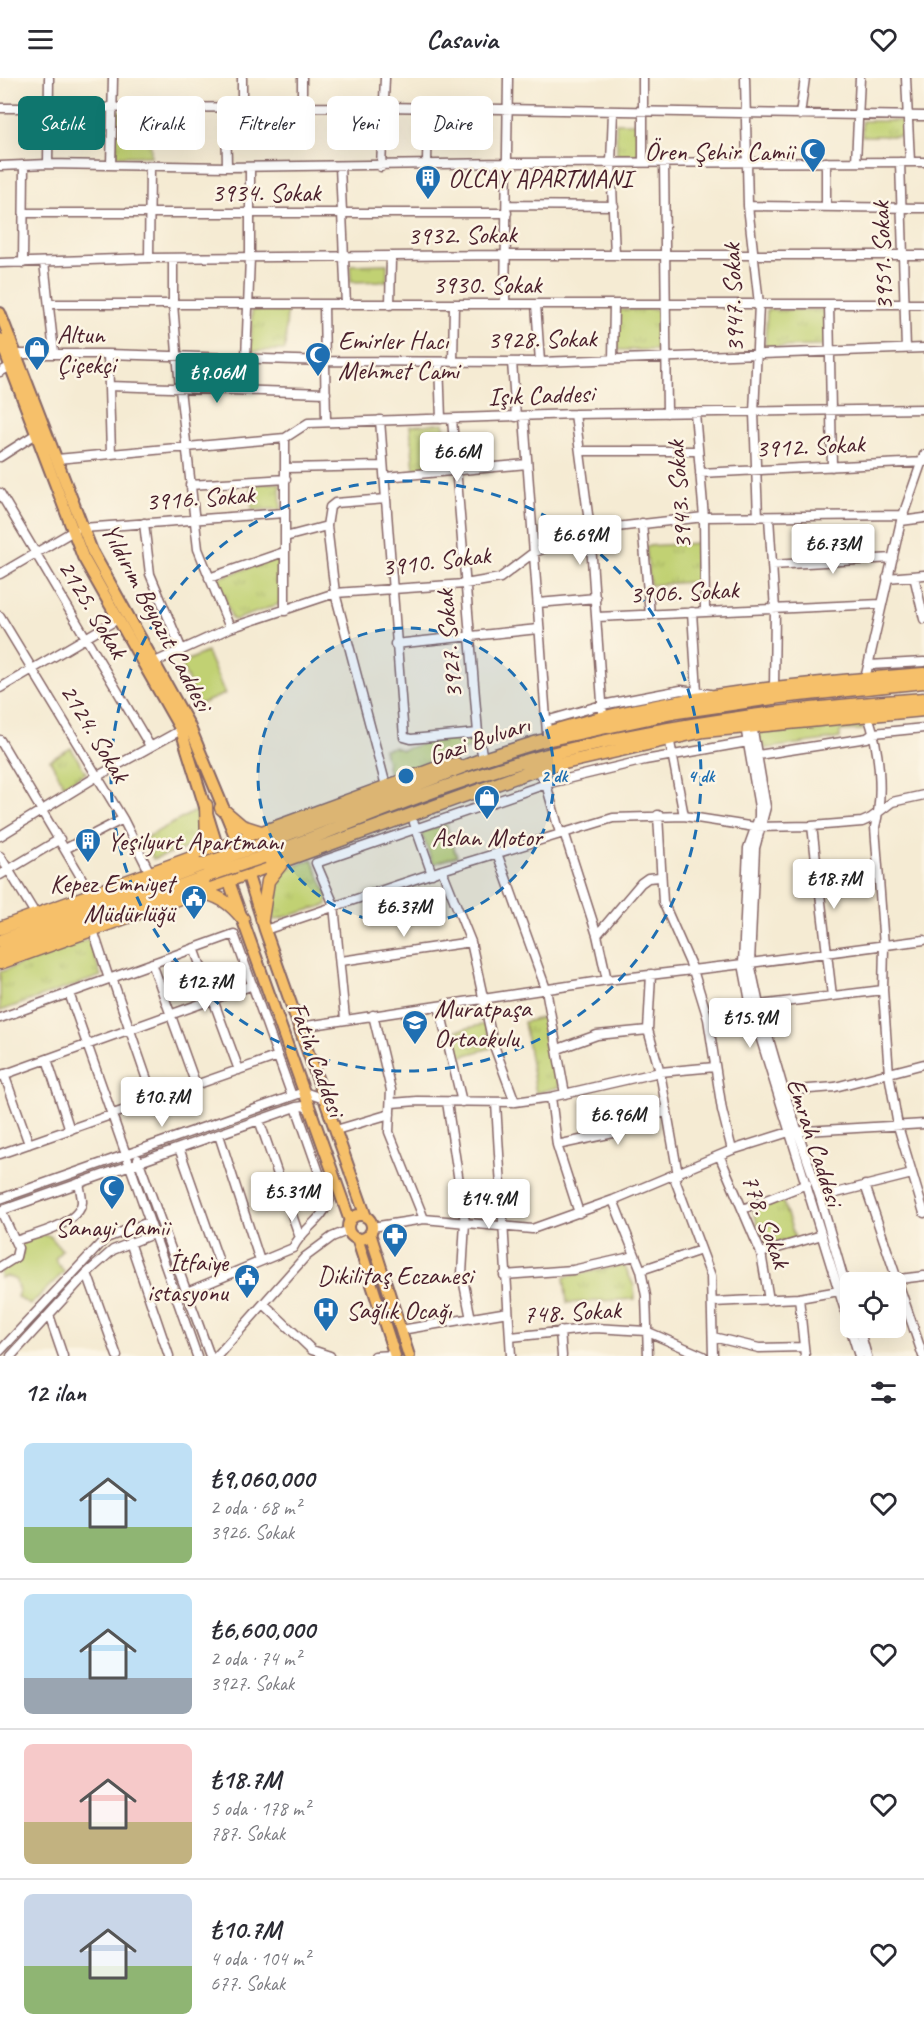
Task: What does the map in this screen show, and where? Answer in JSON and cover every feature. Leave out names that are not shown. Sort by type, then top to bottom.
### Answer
[{"type":"highway","points":[[514,750],[547,727],[603,710],[774,687],[924,674]]},
{"type":"highway","name":"Gazi Bulvarı","points":[[0,953],[204,871],[262,845],[483,759],[677,712],[780,697],[924,682]]},
{"type":"highway","name":"Gazi Bulvarı","points":[[262,845],[558,752],[670,727],[768,714],[924,699]]},
{"type":"highway","points":[[0,963],[228,880],[413,821],[538,769],[669,737],[749,726],[924,710]]},
{"type":"highway","points":[[0,928],[150,873],[216,845],[237,840],[262,845],[386,786],[436,768],[483,759]]},
{"type":"highway","points":[[413,821],[503,768]]},
{"type":"highway","points":[[188,858],[207,844],[206,805]]},
{"type":"highway","points":[[221,808],[262,845]]},
{"type":"highway","points":[[263,925],[268,881],[275,869],[284,862]]},
{"type":"highway","name":"Gazi Bulvarı","points":[[0,940],[204,871]]},
{"type":"highway","points":[[197,892],[214,895],[231,904],[243,919]]},
{"type":"main road","name":"Yıldırım Beyazıt Caddesi","points":[[0,313],[57,459],[95,582],[181,730],[206,805],[216,845]]},
{"type":"main road","name":"Yıldırım Beyazıt Caddesi","points":[[0,339],[36,434],[79,529],[189,725],[221,808],[237,840]]},
{"type":"main road","name":"Fatih Caddesi","points":[[237,840],[263,925],[370,1225],[409,1356]]},
{"type":"main road","name":"Fatih Caddesi","points":[[216,845],[312,1111],[395,1356]]},
{"type":"main road","points":[[357,1216],[370,1225],[363,1238],[352,1230],[357,1216]]},
{"type":"street","points":[[49,78],[50,96]]},
{"type":"street","points":[[111,165],[113,78]]},
{"type":"street","points":[[242,78],[242,96]]},
{"type":"street","points":[[302,78],[302,96]]},
{"type":"street","points":[[384,96],[385,78]]},
{"type":"street","points":[[505,304],[508,78]]},
{"type":"street","points":[[643,78],[643,162]]},
{"type":"street","name":"3947. Sokak","points":[[745,78],[748,206],[759,304],[754,413],[758,517]]},
{"type":"street","points":[[800,115],[804,78]]},
{"type":"street","points":[[856,162],[860,78]]},
{"type":"street","points":[[906,78],[910,162]]},
{"type":"street","points":[[0,108],[18,107]]},
{"type":"street","points":[[105,107],[217,107]]},
{"type":"street","points":[[493,110],[924,116]]},
{"type":"street","points":[[613,112],[611,163],[615,255]]},
{"type":"street","points":[[48,150],[48,164]]},
{"type":"street","points":[[227,150],[227,167]]},
{"type":"street","points":[[381,167],[382,150]]},
{"type":"street","points":[[427,150],[427,164]]},
{"type":"street","points":[[664,162],[667,413]]},
{"type":"street","points":[[826,162],[826,207]]},
{"type":"street","name":"3951. Sokak","points":[[900,162],[906,348]]},
{"type":"street","points":[[0,166],[48,164],[381,167],[508,163],[924,162]]},
{"type":"street","points":[[23,263],[26,213],[24,165]]},
{"type":"street","points":[[149,258],[150,166]]},
{"type":"street","points":[[246,358],[250,257],[250,166]]},
{"type":"street","points":[[340,166],[346,305]]},
{"type":"street","name":"3934. Sokak","points":[[26,213],[343,213],[614,206]]},
{"type":"street","points":[[748,206],[924,208]]},
{"type":"street","name":"3932. Sokak","points":[[0,263],[250,257],[924,255]]},
{"type":"street","points":[[173,258],[173,304],[177,355],[185,446],[198,549],[230,628]]},
{"type":"street","points":[[390,305],[391,258]]},
{"type":"street","points":[[44,262],[54,352]]},
{"type":"street","name":"3930. Sokak","points":[[49,304],[924,304]]},
{"type":"street","points":[[536,304],[540,362]]},
{"type":"street","points":[[613,359],[614,304]]},
{"type":"street","points":[[829,304],[829,410],[832,467]]},
{"type":"street","points":[[324,305],[327,361],[326,422]]},
{"type":"street","points":[[453,362],[454,305]]},
{"type":"street","name":"3928. Sokak","points":[[17,354],[54,352],[327,361],[540,362],[924,348]]},
{"type":"street","points":[[108,354],[111,454]]},
{"type":"street","points":[[439,362],[441,419]]},
{"type":"street","points":[[512,362],[527,464],[547,727]]},
{"type":"street","points":[[0,372],[10,366]]},
{"type":"street","points":[[109,387],[326,393]]},
{"type":"street","name":"Işık Caddesi","points":[[57,459],[285,438],[308,423],[574,414],[924,409]]},
{"type":"street","name":"3943. Sokak","points":[[695,413],[704,518],[705,611]]},
{"type":"street","points":[[574,414],[590,530],[603,710],[681,690],[716,695]]},
{"type":"street","name":"3927. Sokak","points":[[452,419],[469,636],[478,733],[483,759]]},
{"type":"street","points":[[380,420],[393,587],[395,644],[404,737],[411,739],[478,733]]},
{"type":"street","points":[[0,457],[36,434]]},
{"type":"street","points":[[285,438],[285,610]]},
{"type":"street","points":[[580,451],[697,451]]},
{"type":"street","points":[[865,679],[902,518],[923,460]]},
{"type":"street","name":"3912. Sokak","points":[[700,473],[923,460]]},
{"type":"street","points":[[385,477],[527,464]]},
{"type":"street","points":[[286,468],[383,466]]},
{"type":"street","points":[[190,485],[286,479]]},
{"type":"street","name":"2125. Sokak","points":[[0,493],[150,746]]},
{"type":"street","points":[[386,499],[335,503],[330,507],[327,526],[335,593],[386,786]]},
{"type":"street","name":"3916. Sokak","points":[[79,529],[194,518],[284,513]]},
{"type":"street","points":[[769,517],[775,609],[774,687]]},
{"type":"street","name":"3910. Sokak","points":[[155,662],[181,648],[230,628],[335,593],[393,587],[465,584],[500,578],[533,553],[590,530],[704,518],[924,518]]},
{"type":"street","points":[[144,523],[150,574],[181,648]]},
{"type":"street","points":[[642,523],[650,615]]},
{"type":"street","points":[[285,537],[327,526]]},
{"type":"street","points":[[0,574],[79,529]]},
{"type":"street","points":[[209,578],[284,552]]},
{"type":"street","points":[[772,566],[893,558]]},
{"type":"street","points":[[887,578],[919,576],[924,618]]},
{"type":"street","points":[[538,603],[596,598]]},
{"type":"street","name":"3906. Sokak","points":[[597,617],[881,604]]},
{"type":"street","points":[[692,612],[697,692]]},
{"type":"street","name":"2124. Sokak","points":[[0,616],[123,819],[150,873]]},
{"type":"street","points":[[0,688],[118,620]]},
{"type":"street","points":[[395,644],[538,630]]},
{"type":"street","points":[[869,665],[924,662]]},
{"type":"street","points":[[868,715],[874,733],[880,810],[875,827],[884,946],[883,990],[889,1074],[898,1126],[924,1213]]},
{"type":"street","name":"Emrah Caddesi","points":[[749,726],[748,742],[759,807],[746,963],[751,1007],[822,1235],[840,1277]]},
{"type":"street","name":"Emrah Caddesi","points":[[749,726],[758,755],[766,807],[758,827]]},
{"type":"street","points":[[758,755],[867,738],[874,733],[924,728]]},
{"type":"street","points":[[0,836],[96,777],[181,730]]},
{"type":"street","points":[[669,737],[684,816]]},
{"type":"street","points":[[0,740],[91,894]]},
{"type":"street","points":[[345,1019],[334,905],[316,863],[413,821],[546,784],[673,754],[748,742]]},
{"type":"street","points":[[538,769],[546,784],[597,935],[607,980]]},
{"type":"street","points":[[263,925],[613,818],[684,816],[758,827],[812,826],[862,822],[872,818],[892,802],[924,795]]},
{"type":"street","points":[[658,815],[663,902],[693,970],[714,1044],[715,1067],[732,1150]]},
{"type":"street","points":[[65,849],[123,819]]},
{"type":"street","points":[[413,821],[432,873]]},
{"type":"street","points":[[812,826],[832,996]]},
{"type":"street","points":[[0,875],[60,839]]},
{"type":"street","points":[[497,853],[546,989],[565,1094]]},
{"type":"street","points":[[0,856],[36,915]]},
{"type":"street","points":[[441,870],[471,942],[493,1043],[515,1102]]},
{"type":"street","points":[[597,935],[642,882],[648,878],[660,877]]},
{"type":"street","points":[[93,930],[154,1100]]},
{"type":"street","points":[[0,1018],[234,934],[292,1096]]},
{"type":"street","points":[[300,1027],[607,980],[924,940]]},
{"type":"street","points":[[341,961],[471,942]]},
{"type":"street","points":[[194,948],[239,1070]]},
{"type":"street","points":[[152,963],[196,1085]]},
{"type":"street","name":"Emrah Caddesi","points":[[746,963],[784,1091],[820,1197],[840,1272]]},
{"type":"street","points":[[651,974],[648,1030],[660,1072],[676,1176],[711,1276],[714,1356]]},
{"type":"street","points":[[29,1144],[2,1075],[254,985]]},
{"type":"street","points":[[759,1005],[883,990]]},
{"type":"street","points":[[69,993],[197,1356]]},
{"type":"street","points":[[439,1006],[462,1102]]},
{"type":"street","points":[[373,1015],[392,1103],[389,1132],[424,1219]]},
{"type":"street","points":[[558,1049],[597,1035],[648,1030]]},
{"type":"street","points":[[0,1154],[278,1056]]},
{"type":"street","points":[[47,1059],[70,1130]]},
{"type":"street","points":[[784,1091],[835,1087],[924,1064]]},
{"type":"street","points":[[392,1103],[515,1102],[551,1097],[660,1072],[715,1067]]},
{"type":"street","points":[[0,1199],[304,1092],[324,1099]]},
{"type":"street","points":[[551,1097],[557,1145],[579,1213]]},
{"type":"street","points":[[447,1102],[465,1222],[462,1274],[471,1319]]},
{"type":"street","points":[[496,1103],[504,1208],[502,1227],[504,1275],[511,1356]]},
{"type":"street","points":[[0,1267],[16,1257],[18,1248],[0,1211],[296,1107],[304,1106],[312,1111]]},
{"type":"street","points":[[186,1292],[293,1248],[298,1238],[325,1212],[329,1201],[296,1107]]},
{"type":"street","points":[[557,1145],[618,1132],[667,1110]]},
{"type":"street","points":[[336,1130],[390,1114]]},
{"type":"street","points":[[259,1120],[305,1257]]},
{"type":"street","points":[[370,1225],[424,1219],[532,1228],[579,1213],[676,1176],[732,1150],[789,1132],[924,1125]]},
{"type":"street","points":[[219,1135],[260,1261]]},
{"type":"street","points":[[179,1148],[224,1276]]},
{"type":"street","points":[[136,1151],[210,1356]]},
{"type":"street","name":"778. Sokak","points":[[720,1157],[760,1253],[770,1300]]},
{"type":"street","points":[[820,1197],[912,1174]]},
{"type":"street","points":[[15,1241],[68,1222],[77,1214],[82,1203],[79,1183]]},
{"type":"street","points":[[743,1209],[807,1184]]},
{"type":"street","points":[[865,1185],[894,1272]]},
{"type":"street","points":[[613,1200],[641,1270],[646,1296],[648,1356]]},
{"type":"street","points":[[149,1222],[106,1238],[0,1350],[9,1356],[87,1273],[113,1250],[153,1234]]},
{"type":"street","points":[[217,1356],[305,1257],[332,1237],[352,1230]]},
{"type":"street","points":[[760,1253],[822,1235]]},
{"type":"street","points":[[130,1242],[169,1356]]},
{"type":"street","points":[[641,1270],[701,1250]]},
{"type":"street","points":[[504,1275],[573,1270],[635,1256]]},
{"type":"street","points":[[87,1273],[117,1356]]},
{"type":"street","points":[[906,1278],[924,1276]]},
{"type":"street","points":[[713,1302],[799,1298],[840,1290]]},
{"type":"street","points":[[713,1336],[759,1348],[804,1351],[799,1298]]},
{"type":"street","points":[[264,1304],[310,1353],[330,1356]]},
{"type":"street","points":[[906,1308],[923,1356]]},
{"type":"street","points":[[401,1330],[508,1312]]},
{"type":"street","points":[[49,1315],[63,1356]]},
{"type":"street","name":"748. Sokak","points":[[511,1336],[595,1328],[646,1331],[702,1356]]},
{"type":"street","points":[[560,1331],[562,1356]]},
{"type":"street","name":"Emrah Caddesi","points":[[855,1338],[859,1356]]},
{"type":"street","points":[[862,1338],[867,1356]]},
{"type":"street","points":[[375,1356],[395,1356]]},
{"type":"green space","points":[[117,111],[117,150],[151,150],[151,156],[116,156]]},
{"type":"green space","points":[[862,121],[907,121],[906,136],[862,136]]},
{"type":"green space","points":[[616,123],[638,123],[639,155],[617,155]]},
{"type":"green space","points":[[387,264],[387,281],[351,282],[350,265]]},
{"type":"green space","points":[[287,309],[285,350],[251,351],[252,310]]},
{"type":"green space","points":[[657,309],[658,350],[618,350],[617,310]]},
{"type":"green space","points":[[767,310],[825,310],[827,346],[765,347]]},
{"type":"green space","points":[[444,423],[448,467],[414,469],[410,426]]},
{"type":"green space","points":[[280,483],[281,509],[252,510],[251,484]]},
{"type":"green space","points":[[698,543],[702,581],[650,585],[646,546]]},
{"type":"green space","points":[[282,557],[282,603],[235,620],[232,619],[218,578]]},
{"type":"green space","points":[[207,652],[225,694],[198,705],[181,663]]},
{"type":"green space","points":[[860,719],[863,730],[840,731],[840,738],[763,749],[757,734],[761,726]]},
{"type":"green space","points":[[441,738],[472,742],[476,746],[389,776],[384,749],[394,747],[402,750]]},
{"type":"green space","points":[[71,748],[86,773],[64,785],[50,760]]},
{"type":"green space","points":[[197,810],[198,823],[195,840],[183,849],[153,859],[145,838]]},
{"type":"green space","points":[[446,824],[457,856],[433,864],[421,832]]},
{"type":"green space","points":[[312,859],[328,896],[327,905],[274,920],[270,908],[270,896],[278,873]]},
{"type":"green space","points":[[89,939],[101,976],[0,1011],[0,972]]},
{"type":"green space","points":[[545,1017],[559,1087],[536,1093],[524,1022]]},
{"type":"green space","points":[[486,1024],[491,1048],[455,1058],[449,1032]]},
{"type":"green space","points":[[782,1199],[795,1238],[766,1247],[753,1211]]},
{"type":"green space","points":[[41,1235],[50,1236],[62,1250],[55,1259],[64,1272],[30,1305],[17,1297],[19,1291],[15,1279],[6,1276],[0,1278],[0,1271],[21,1257],[23,1251],[19,1244]]},
{"type":"green space","points":[[624,1265],[634,1286],[635,1299],[567,1303],[564,1277]]},
{"type":"place","name":"Ören Şehir Camii","points":[[813,174]]},
{"type":"place","name":"OLCAY APARTMANI","points":[[428,201]]},
{"type":"place","name":"Altun Çiçekçi","points":[[37,372]]},
{"type":"place","name":"Emirler Hacı Mehmet Cami","points":[[318,378]]},
{"type":"place","name":"Aslan Motor","points":[[487,821]]},
{"type":"place","name":"Yeşilyurt Apartmanı","points":[[88,864]]},
{"type":"place","name":"Kepez Emniyet Müdürlüğü","points":[[194,921]]},
{"type":"place","name":"Muratpaşa Ortaokulu","points":[[415,1046]]},
{"type":"place","name":"Sanayi Camii","points":[[112,1211]]},
{"type":"place","name":"Dikilitaş Eczanesi","points":[[395,1259]]},
{"type":"place","name":"İtfaiye istasyonu","points":[[247,1300]]},
{"type":"place","name":"Sağlık Ocağı","points":[[326,1333]]}]
